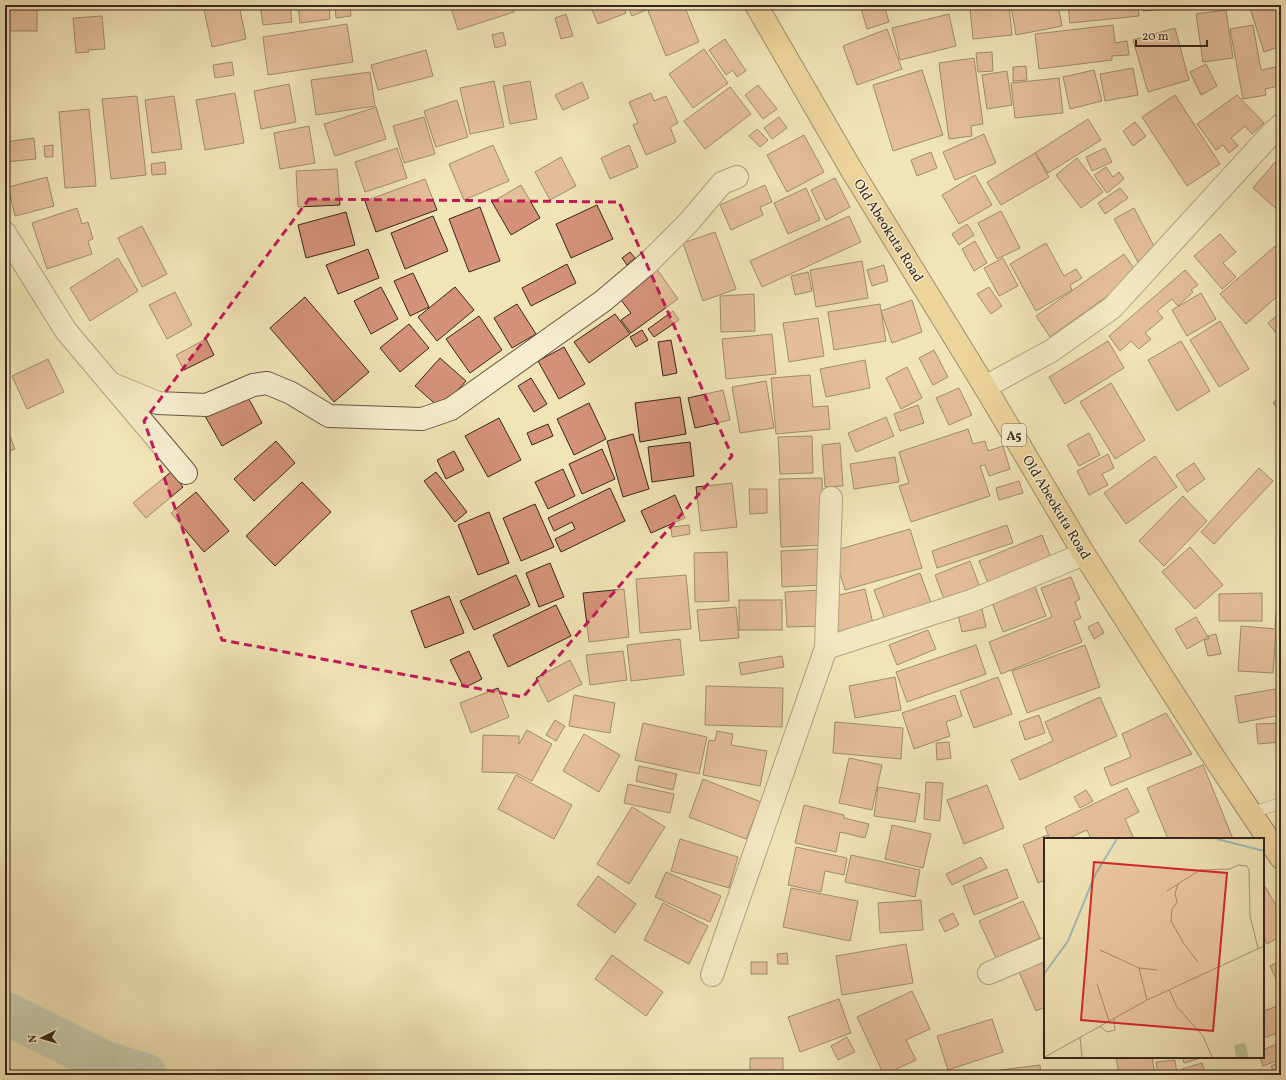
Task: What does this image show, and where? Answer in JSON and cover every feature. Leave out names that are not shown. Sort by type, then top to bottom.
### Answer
[{"type":"highway","name":"Old Abeokuta Road","points":[[756,5],[851,169],[985,387],[1084,554],[1251,813],[1273,853]]},
{"type":"street","points":[[985,387],[1051,351],[1112,308],[1281,125]]},
{"type":"street","points":[[110,383],[158,403],[206,405],[253,385],[267,383],[291,393],[329,416],[422,419],[451,409],[603,301],[649,262],[689,222],[722,183],[737,177]]},
{"type":"street","points":[[5,233],[66,331],[186,474]]},
{"type":"street","points":[[712,976],[826,648],[831,498]]},
{"type":"street","points":[[826,648],[971,601],[1084,554]]},
{"type":"street","points":[[989,973],[1044,949]]},
{"type":"lane","points":[[1251,813],[1281,802]]},
{"type":"highlighted area","points":[[309,199],[619,202],[732,456],[523,697],[222,640],[144,421]]},
{"type":"building","points":[[5,5],[37,5],[37,31],[5,31]]},
{"type":"building","points":[[203,5],[239,5],[246,39],[212,47]]},
{"type":"building","points":[[260,5],[290,5],[292,22],[263,25]]},
{"type":"building","points":[[298,5],[329,5],[330,19],[300,23]]},
{"type":"building","points":[[335,5],[350,5],[351,16],[336,18]]},
{"type":"building","points":[[450,5],[512,5],[514,12],[458,30]]},
{"type":"building","points":[[590,5],[623,5],[626,13],[598,24]]},
{"type":"building","points":[[627,5],[658,5],[632,16]]},
{"type":"building","points":[[662,5],[684,5],[699,42],[666,56],[648,11]]},
{"type":"building","points":[[871,5],[884,5],[889,22],[867,29],[861,8]]},
{"type":"building","points":[[1009,5],[1012,35],[973,39],[970,8]]},
{"type":"building","points":[[1058,5],[1062,26],[1016,35],[1011,6]]},
{"type":"building","points":[[1068,5],[1138,5],[1139,16],[1070,23]]},
{"type":"building","points":[[1143,5],[1213,5],[1143,11]]},
{"type":"building","points":[[1249,5],[1281,5],[1281,46],[1264,52]]},
{"type":"building","points":[[1226,10],[1233,58],[1203,62],[1196,14]]},
{"type":"building","points":[[566,14],[573,36],[561,39],[555,18]]},
{"type":"building","points":[[949,14],[956,46],[900,60],[892,28]]},
{"type":"building","points":[[102,16],[105,49],[88,50],[89,52],[76,53],[73,18]]},
{"type":"building","points":[[347,24],[353,62],[268,75],[263,37]]},
{"type":"building","points":[[1113,25],[1115,43],[1127,41],[1129,55],[1112,56],[1112,60],[1039,69],[1035,34]]},
{"type":"building","points":[[1253,25],[1261,70],[1276,67],[1279,86],[1265,89],[1266,95],[1243,99],[1230,29]]},
{"type":"building","points":[[1175,28],[1189,80],[1148,92],[1133,40]]},
{"type":"building","points":[[887,29],[902,69],[857,85],[843,46]]},
{"type":"building","points":[[503,32],[506,45],[495,48],[492,35]]},
{"type":"building","points":[[725,39],[746,71],[737,77],[733,70],[726,75],[709,50]]},
{"type":"building","points":[[704,49],[728,83],[693,108],[669,74]]},
{"type":"building","points":[[426,50],[433,76],[378,90],[371,65]]},
{"type":"building","points":[[992,52],[993,71],[978,72],[976,53]]},
{"type":"building","points":[[974,58],[983,124],[971,126],[972,136],[949,139],[939,63]]},
{"type":"building","points":[[232,62],[234,75],[215,78],[213,65]]},
{"type":"building","points":[[1206,64],[1217,86],[1201,95],[1190,72]]},
{"type":"building","points":[[1026,66],[1027,80],[1013,81],[1013,67]]},
{"type":"building","points":[[1133,68],[1138,95],[1105,101],[1100,74]]},
{"type":"building","points":[[922,70],[943,135],[893,151],[873,85]]},
{"type":"building","points":[[1094,70],[1102,101],[1070,109],[1063,77]]},
{"type":"building","points":[[1007,71],[1012,105],[987,109],[982,75]]},
{"type":"building","points":[[370,72],[375,106],[316,115],[311,80]]},
{"type":"building","points":[[1059,78],[1063,113],[1015,118],[1011,83]]},
{"type":"building","points":[[494,81],[504,127],[470,134],[460,88]]},
{"type":"building","points":[[530,81],[537,119],[510,124],[503,86]]},
{"type":"building","points":[[582,82],[589,98],[563,110],[555,95]]},
{"type":"building","points":[[289,84],[296,122],[261,129],[254,91]]},
{"type":"building","points":[[758,85],[777,109],[763,119],[745,95]]},
{"type":"building","points":[[730,87],[751,114],[705,149],[684,121]]},
{"type":"building","points":[[235,93],[244,143],[205,150],[196,100]]},
{"type":"building","points":[[651,93],[654,101],[666,96],[678,123],[670,127],[676,142],[646,155],[633,125],[638,123],[629,102]]},
{"type":"building","points":[[1175,95],[1220,164],[1187,186],[1142,117]]},
{"type":"building","points":[[1237,95],[1264,123],[1252,134],[1245,126],[1231,138],[1238,146],[1229,153],[1223,145],[1216,150],[1197,124]]},
{"type":"building","points":[[137,96],[146,175],[111,179],[102,99]]},
{"type":"building","points":[[174,96],[182,149],[152,153],[145,100]]},
{"type":"building","points":[[457,100],[468,137],[436,147],[424,111]]},
{"type":"building","points":[[376,107],[386,139],[335,156],[324,124]]},
{"type":"building","points":[[89,109],[96,186],[65,188],[59,112]]},
{"type":"building","points":[[424,117],[435,154],[404,163],[393,126]]},
{"type":"building","points":[[779,117],[787,128],[772,139],[764,128]]},
{"type":"building","points":[[1088,119],[1101,140],[1048,173],[1035,153]]},
{"type":"building","points":[[1135,122],[1146,136],[1133,146],[1123,131]]},
{"type":"building","points":[[309,126],[315,163],[280,169],[274,133]]},
{"type":"building","points":[[757,129],[768,140],[760,147],[749,136]]},
{"type":"building","points":[[984,134],[996,163],[955,180],[943,152]]},
{"type":"building","points":[[804,135],[824,172],[787,192],[767,155]]},
{"type":"building","points":[[34,138],[36,159],[5,162],[5,142]]},
{"type":"building","points":[[53,145],[53,157],[45,157],[44,146]]},
{"type":"building","points":[[493,145],[509,181],[464,200],[449,164]]},
{"type":"building","points":[[629,145],[638,167],[610,179],[601,158]]},
{"type":"building","points":[[397,148],[407,178],[365,192],[355,162]]},
{"type":"building","points":[[1105,148],[1112,162],[1092,171],[1086,157]]},
{"type":"building","points":[[931,152],[937,168],[917,176],[911,160]]},
{"type":"building","points":[[1035,153],[1049,177],[1001,205],[987,182]]},
{"type":"building","points":[[561,157],[576,186],[550,200],[535,172]]},
{"type":"building","points":[[1077,158],[1103,192],[1081,208],[1056,175]]},
{"type":"building","points":[[1276,161],[1281,165],[1281,213],[1253,188]]},
{"type":"building","points":[[165,162],[166,174],[152,175],[151,164]]},
{"type":"building","points":[[1106,167],[1113,177],[1119,172],[1124,179],[1107,193],[1094,175]]},
{"type":"building","points":[[337,169],[340,205],[298,207],[296,171]]},
{"type":"building","points":[[975,175],[992,205],[959,224],[942,195]]},
{"type":"building","points":[[47,177],[54,206],[15,216],[8,187]]},
{"type":"building","points":[[835,178],[850,207],[826,220],[811,190]]},
{"type":"building","points":[[425,179],[437,210],[376,232],[365,201]]},
{"type":"building","points":[[521,185],[540,218],[511,235],[492,202]]},
{"type":"building","points":[[765,185],[772,202],[760,207],[763,215],[731,230],[720,205]]},
{"type":"building","points":[[806,188],[820,220],[788,234],[774,203]]},
{"type":"building","points":[[1120,188],[1128,198],[1105,214],[1098,203]]},
{"type":"building","points":[[597,205],[613,239],[571,258],[556,224]]},
{"type":"building","points":[[480,207],[500,261],[469,272],[449,219]]},
{"type":"building","points":[[77,208],[82,224],[88,222],[93,239],[88,241],[92,254],[47,269],[32,223]]},
{"type":"building","points":[[1134,208],[1157,252],[1138,262],[1114,219]]},
{"type":"building","points":[[1001,211],[1020,248],[997,259],[978,223]]},
{"type":"building","points":[[346,212],[355,245],[306,258],[298,225]]},
{"type":"building","points":[[433,216],[448,251],[405,269],[391,233]]},
{"type":"building","points":[[849,216],[861,242],[762,287],[750,261]]},
{"type":"building","points":[[967,224],[974,235],[959,245],[952,234]]},
{"type":"building","points":[[142,226],[167,274],[142,287],[118,238]]},
{"type":"building","points":[[715,232],[736,289],[703,301],[683,243]]},
{"type":"building","points":[[1220,234],[1236,252],[1223,263],[1236,277],[1222,289],[1194,256]]},
{"type":"building","points":[[975,241],[987,263],[974,271],[962,249]]},
{"type":"building","points":[[1281,241],[1281,293],[1246,324],[1220,294]]},
{"type":"building","points":[[1046,243],[1064,276],[1076,269],[1082,278],[1070,285],[1072,290],[1036,311],[1010,264]]},
{"type":"building","points":[[368,249],[379,278],[338,294],[326,265]]},
{"type":"building","points":[[630,252],[635,258],[627,265],[622,258]]},
{"type":"building","points":[[1124,254],[1138,274],[1050,337],[1036,316]]},
{"type":"building","points":[[118,258],[138,291],[90,321],[70,288]]},
{"type":"building","points":[[1003,258],[1018,286],[999,296],[984,268]]},
{"type":"building","points":[[862,261],[868,298],[816,307],[810,270]]},
{"type":"building","points":[[567,264],[576,283],[531,306],[522,288]]},
{"type":"building","points":[[884,265],[888,281],[872,286],[867,270]]},
{"type":"building","points":[[656,268],[678,299],[631,333],[621,320],[631,313],[618,296]]},
{"type":"building","points":[[1185,270],[1198,285],[1191,290],[1193,292],[1178,306],[1172,299],[1157,311],[1163,318],[1145,333],[1151,339],[1139,349],[1131,341],[1120,351],[1109,336]]},
{"type":"building","points":[[808,272],[812,291],[795,295],[791,276]]},
{"type":"building","points":[[413,273],[429,307],[410,316],[394,281]]},
{"type":"building","points":[[381,287],[398,319],[371,334],[354,301]]},
{"type":"building","points":[[455,287],[474,310],[437,341],[418,317]]},
{"type":"building","points":[[989,287],[1002,306],[991,314],[977,294]]},
{"type":"building","points":[[175,292],[192,325],[167,339],[149,305]]},
{"type":"building","points":[[1201,293],[1216,319],[1187,336],[1172,310]]},
{"type":"building","points":[[754,294],[755,331],[721,332],[720,296]]},
{"type":"building","points":[[305,297],[369,372],[334,402],[270,328]]},
{"type":"building","points":[[912,300],[922,332],[892,343],[881,311]]},
{"type":"building","points":[[517,304],[536,334],[512,348],[494,318]]},
{"type":"building","points":[[880,304],[886,341],[834,350],[828,312]]},
{"type":"building","points":[[673,311],[679,320],[654,337],[648,329]]},
{"type":"building","points":[[1281,312],[1281,339],[1268,323]]},
{"type":"building","points":[[615,314],[630,334],[589,363],[574,342]]},
{"type":"building","points":[[479,316],[502,350],[470,373],[446,339]]},
{"type":"building","points":[[818,318],[824,356],[789,362],[783,323]]},
{"type":"building","points":[[1220,321],[1249,369],[1219,387],[1190,340]]},
{"type":"building","points":[[409,324],[429,348],[400,372],[380,348]]},
{"type":"building","points":[[642,330],[648,340],[636,347],[630,337]]},
{"type":"building","points":[[772,334],[776,374],[726,379],[722,339]]},
{"type":"building","points":[[206,339],[214,355],[184,370],[176,355]]},
{"type":"building","points":[[671,340],[677,373],[663,376],[658,342]]},
{"type":"building","points":[[1108,341],[1124,368],[1065,404],[1049,377]]},
{"type":"building","points":[[1181,341],[1210,391],[1177,411],[1148,360]]},
{"type":"building","points":[[564,347],[585,384],[559,399],[538,361]]},
{"type":"building","points":[[934,350],[948,377],[933,385],[919,358]]},
{"type":"building","points":[[440,358],[466,381],[441,409],[415,386]]},
{"type":"building","points":[[48,359],[64,392],[27,409],[12,376]]},
{"type":"building","points":[[865,360],[870,388],[826,397],[820,369]]},
{"type":"building","points":[[907,367],[922,398],[901,409],[886,378]]},
{"type":"building","points":[[810,375],[813,407],[828,406],[830,429],[776,434],[771,378]]},
{"type":"building","points":[[531,378],[547,404],[534,412],[518,386]]},
{"type":"building","points":[[766,381],[774,428],[740,433],[732,387]]},
{"type":"building","points":[[1111,383],[1145,440],[1115,459],[1080,402]]},
{"type":"building","points":[[959,388],[972,415],[949,425],[936,398]]},
{"type":"building","points":[[723,390],[730,420],[695,428],[688,398]]},
{"type":"building","points":[[246,394],[262,423],[222,446],[205,416]]},
{"type":"building","points":[[1281,395],[1281,412],[1273,403]]},
{"type":"building","points":[[680,397],[686,434],[640,442],[635,403]]},
{"type":"building","points":[[589,403],[606,439],[574,455],[557,419]]},
{"type":"building","points":[[918,405],[924,423],[900,431],[894,414]]},
{"type":"building","points":[[886,417],[894,436],[856,452],[848,433]]},
{"type":"building","points":[[499,418],[521,460],[488,477],[465,436]]},
{"type":"building","points":[[5,423],[15,449],[5,453]]},
{"type":"building","points":[[548,424],[553,436],[532,445],[527,433]]},
{"type":"building","points":[[968,429],[973,444],[985,441],[988,451],[1003,446],[1010,469],[989,476],[985,465],[980,466],[990,496],[911,522],[899,486],[909,483],[899,452]]},
{"type":"building","points":[[1089,433],[1100,455],[1079,466],[1067,445]]},
{"type":"building","points":[[633,434],[649,489],[623,497],[607,441]]},
{"type":"building","points":[[812,436],[813,473],[780,474],[778,437]]},
{"type":"building","points":[[276,441],[295,463],[254,501],[234,479]]},
{"type":"building","points":[[690,442],[694,476],[652,482],[648,447]]},
{"type":"building","points":[[840,443],[843,486],[825,487],[822,445]]},
{"type":"building","points":[[602,449],[615,479],[582,494],[569,464]]},
{"type":"building","points":[[454,451],[464,470],[446,479],[437,460]]},
{"type":"building","points":[[1108,454],[1114,468],[1102,474],[1108,485],[1089,495],[1077,471]]},
{"type":"building","points":[[1155,456],[1177,487],[1126,524],[1104,493]]},
{"type":"building","points":[[895,457],[899,482],[854,489],[850,464]]},
{"type":"building","points":[[1194,463],[1205,479],[1187,492],[1176,475]]},
{"type":"building","points":[[1259,468],[1273,481],[1214,544],[1201,532]]},
{"type":"building","points":[[563,469],[575,496],[548,509],[535,482]]},
{"type":"building","points":[[171,472],[183,487],[146,518],[133,503]]},
{"type":"building","points":[[436,472],[467,512],[455,522],[424,481]]},
{"type":"building","points":[[822,478],[824,545],[781,547],[779,479]]},
{"type":"building","points":[[1019,481],[1023,493],[999,500],[996,488]]},
{"type":"building","points":[[302,482],[331,512],[275,566],[246,536]]},
{"type":"building","points":[[732,483],[737,527],[701,531],[696,487]]},
{"type":"building","points":[[610,488],[625,521],[561,552],[555,539],[575,529],[572,522],[554,531],[548,518]]},
{"type":"building","points":[[749,489],[767,489],[767,513],[750,514]]},
{"type":"building","points":[[196,492],[229,531],[204,552],[171,513]]},
{"type":"building","points":[[675,495],[685,518],[651,533],[641,511]]},
{"type":"building","points":[[1183,496],[1207,521],[1164,566],[1139,541]]},
{"type":"building","points":[[535,504],[554,547],[521,561],[503,518]]},
{"type":"building","points":[[489,512],[509,563],[478,575],[458,525]]},
{"type":"building","points":[[689,525],[690,534],[672,537],[671,527]]},
{"type":"building","points":[[1007,525],[1013,543],[937,568],[932,551]]},
{"type":"building","points":[[910,529],[922,568],[845,590],[833,551]]},
{"type":"building","points":[[1042,535],[1054,565],[991,590],[979,561]]},
{"type":"building","points":[[1190,547],[1223,585],[1195,609],[1162,572]]},
{"type":"building","points":[[819,549],[821,585],[782,587],[781,551]]},
{"type":"building","points":[[727,552],[729,601],[695,602],[694,553]]},
{"type":"building","points":[[970,561],[982,593],[947,607],[935,575]]},
{"type":"building","points":[[550,563],[564,597],[539,607],[526,573]]},
{"type":"building","points":[[920,573],[933,608],[887,625],[874,590]]},
{"type":"building","points":[[516,575],[530,605],[474,630],[460,601]]},
{"type":"building","points":[[686,575],[691,629],[640,633],[636,579]]},
{"type":"building","points":[[1071,577],[1080,599],[1075,602],[1081,618],[1074,621],[1082,642],[1001,674],[989,642],[1052,617],[1041,588]]},
{"type":"building","points":[[1033,581],[1046,616],[1003,632],[990,597]]},
{"type":"building","points":[[624,589],[629,637],[589,642],[583,593]]},
{"type":"building","points":[[865,589],[874,628],[839,636],[830,597]]},
{"type":"building","points":[[820,590],[822,626],[787,627],[785,592]]},
{"type":"building","points":[[1278,590],[1281,591],[1281,628],[1275,627]]},
{"type":"building","points":[[1262,593],[1262,621],[1219,621],[1219,594]]},
{"type":"building","points":[[449,596],[464,633],[425,648],[411,611]]},
{"type":"building","points":[[739,600],[782,600],[782,630],[739,630]]},
{"type":"building","points":[[556,605],[571,636],[508,667],[493,635]]},
{"type":"building","points":[[736,607],[739,638],[700,641],[697,610]]},
{"type":"building","points":[[982,609],[986,627],[962,632],[958,615]]},
{"type":"building","points":[[1196,617],[1208,637],[1187,649],[1175,629]]},
{"type":"building","points":[[1098,622],[1104,633],[1094,639],[1088,627]]},
{"type":"building","points":[[1241,626],[1276,629],[1273,673],[1238,671]]},
{"type":"building","points":[[928,630],[936,649],[897,665],[889,645]]},
{"type":"building","points":[[1216,634],[1221,654],[1208,656],[1204,640],[1209,639],[1208,636]]},
{"type":"building","points":[[680,639],[684,675],[631,681],[627,645]]},
{"type":"building","points":[[976,645],[986,674],[907,702],[896,672]]},
{"type":"building","points":[[1085,645],[1100,687],[1027,713],[1012,671]]},
{"type":"building","points":[[469,651],[482,679],[464,688],[450,660]]},
{"type":"building","points":[[623,651],[627,680],[590,685],[586,655]]},
{"type":"building","points":[[782,656],[784,667],[741,675],[739,663]]},
{"type":"building","points":[[570,660],[582,684],[548,702],[536,678]]},
{"type":"building","points":[[895,677],[901,710],[855,718],[849,686]]},
{"type":"building","points":[[998,677],[1012,714],[974,728],[960,691]]},
{"type":"building","points":[[706,686],[783,688],[782,727],[705,725]]},
{"type":"building","points":[[498,688],[509,717],[471,733],[460,703]]},
{"type":"building","points":[[1281,688],[1281,715],[1239,723],[1235,696]]},
{"type":"building","points":[[574,695],[615,703],[610,733],[569,726]]},
{"type":"building","points":[[955,695],[962,716],[946,722],[950,736],[914,749],[902,713]]},
{"type":"building","points":[[1100,697],[1117,736],[1020,780],[1011,760],[1053,741],[1045,722]]},
{"type":"building","points":[[1166,713],[1192,754],[1111,786],[1104,768],[1131,757],[1122,734]]},
{"type":"building","points":[[1039,715],[1045,733],[1025,740],[1019,722]]},
{"type":"building","points":[[555,720],[565,726],[556,741],[546,735]]},
{"type":"building","points":[[835,722],[903,728],[901,759],[833,753]]},
{"type":"building","points":[[643,723],[707,737],[699,774],[635,760]]},
{"type":"building","points":[[1281,723],[1281,742],[1258,744],[1256,724]]},
{"type":"building","points":[[527,730],[552,744],[532,781],[516,773],[482,772],[483,735],[519,736],[519,744]]},
{"type":"building","points":[[717,731],[733,734],[731,745],[767,751],[760,786],[703,775],[709,740],[715,741]]},
{"type":"building","points":[[584,734],[620,755],[599,792],[563,771]]},
{"type":"building","points":[[949,742],[951,758],[937,760],[936,743]]},
{"type":"building","points":[[849,758],[882,765],[872,810],[839,803]]},
{"type":"building","points":[[1203,765],[1233,838],[1168,838],[1147,788]]},
{"type":"building","points":[[639,766],[677,774],[673,790],[636,781]]},
{"type":"building","points":[[516,775],[572,805],[554,839],[498,809]]},
{"type":"building","points":[[703,779],[761,802],[746,839],[689,817]]},
{"type":"building","points":[[926,782],[943,783],[940,821],[924,819]]},
{"type":"building","points":[[628,784],[674,794],[670,813],[624,803]]},
{"type":"building","points":[[987,785],[1004,828],[964,844],[947,800]]},
{"type":"building","points":[[878,787],[920,794],[915,822],[874,816]]},
{"type":"building","points":[[1127,788],[1139,812],[1125,819],[1134,838],[1091,838],[1087,830],[1069,838],[1050,838],[1045,827]]},
{"type":"building","points":[[1086,790],[1093,801],[1080,808],[1074,797]]},
{"type":"building","points":[[804,805],[844,815],[844,818],[869,824],[865,838],[840,832],[836,852],[795,843]]},
{"type":"building","points":[[632,807],[665,827],[629,884],[597,864]]},
{"type":"building","points":[[892,825],[931,834],[923,868],[885,859]]},
{"type":"building","points":[[1047,835],[1048,838],[1044,838],[1044,880],[1038,883],[1023,845]]},
{"type":"building","points":[[680,839],[738,857],[729,888],[671,871]]},
{"type":"building","points":[[796,847],[847,858],[844,875],[825,871],[821,892],[788,885]]},
{"type":"building","points":[[851,855],[920,870],[915,897],[845,882]]},
{"type":"building","points":[[981,857],[987,868],[952,885],[946,874]]},
{"type":"building","points":[[1007,869],[1018,898],[974,915],[963,886]]},
{"type":"building","points":[[666,872],[721,896],[710,922],[655,897]]},
{"type":"building","points":[[598,876],[636,904],[615,933],[577,905]]},
{"type":"building","points":[[1264,885],[1281,914],[1281,936],[1267,944],[1264,937]]},
{"type":"building","points":[[791,888],[858,901],[850,941],[783,927]]},
{"type":"building","points":[[921,900],[923,930],[880,933],[878,903]]},
{"type":"building","points":[[1023,901],[1040,938],[996,958],[979,921]]},
{"type":"building","points":[[663,903],[708,926],[689,964],[644,940]]},
{"type":"building","points":[[953,913],[959,925],[945,932],[939,920]]},
{"type":"building","points":[[906,944],[913,983],[842,995],[836,956]]},
{"type":"building","points":[[787,953],[788,964],[778,964],[777,954]]},
{"type":"building","points":[[612,955],[663,992],[646,1016],[595,979]]},
{"type":"building","points":[[1044,955],[1044,1007],[1036,1011],[1017,967]]},
{"type":"building","points":[[1281,961],[1281,989],[1270,966]]},
{"type":"building","points":[[751,962],[767,962],[767,974],[751,974]]},
{"type":"building","points":[[912,991],[930,1029],[906,1040],[916,1060],[884,1075],[857,1017]]},
{"type":"building","points":[[839,999],[851,1033],[800,1052],[788,1017]]},
{"type":"building","points":[[1281,1005],[1281,1032],[1264,1038],[1264,1011]]},
{"type":"building","points":[[992,1019],[1003,1052],[948,1070],[937,1036]]},
{"type":"building","points":[[847,1037],[855,1052],[838,1060],[831,1046]]},
{"type":"building","points":[[1281,1042],[1281,1059],[1263,1066],[1260,1058],[1264,1058],[1264,1050]]},
{"type":"building","points":[[750,1058],[783,1058],[783,1075],[750,1075]]},
{"type":"building","points":[[1116,1058],[1152,1058],[1155,1075],[1119,1075]]},
{"type":"building","points":[[1182,1058],[1201,1058],[1184,1063]]},
{"type":"building","points":[[1175,1060],[1177,1075],[1158,1075],[1156,1062]]},
{"type":"building","points":[[1281,1062],[1281,1075],[1275,1075],[1271,1066]]},
{"type":"building","points":[[1202,1063],[1206,1075],[1184,1075],[1182,1069]]},
{"type":"building","points":[[1040,1065],[1041,1075],[1000,1075],[1000,1070]]},
{"type":"waterway","points":[[5,1013],[104,1062],[146,1075]]}]
